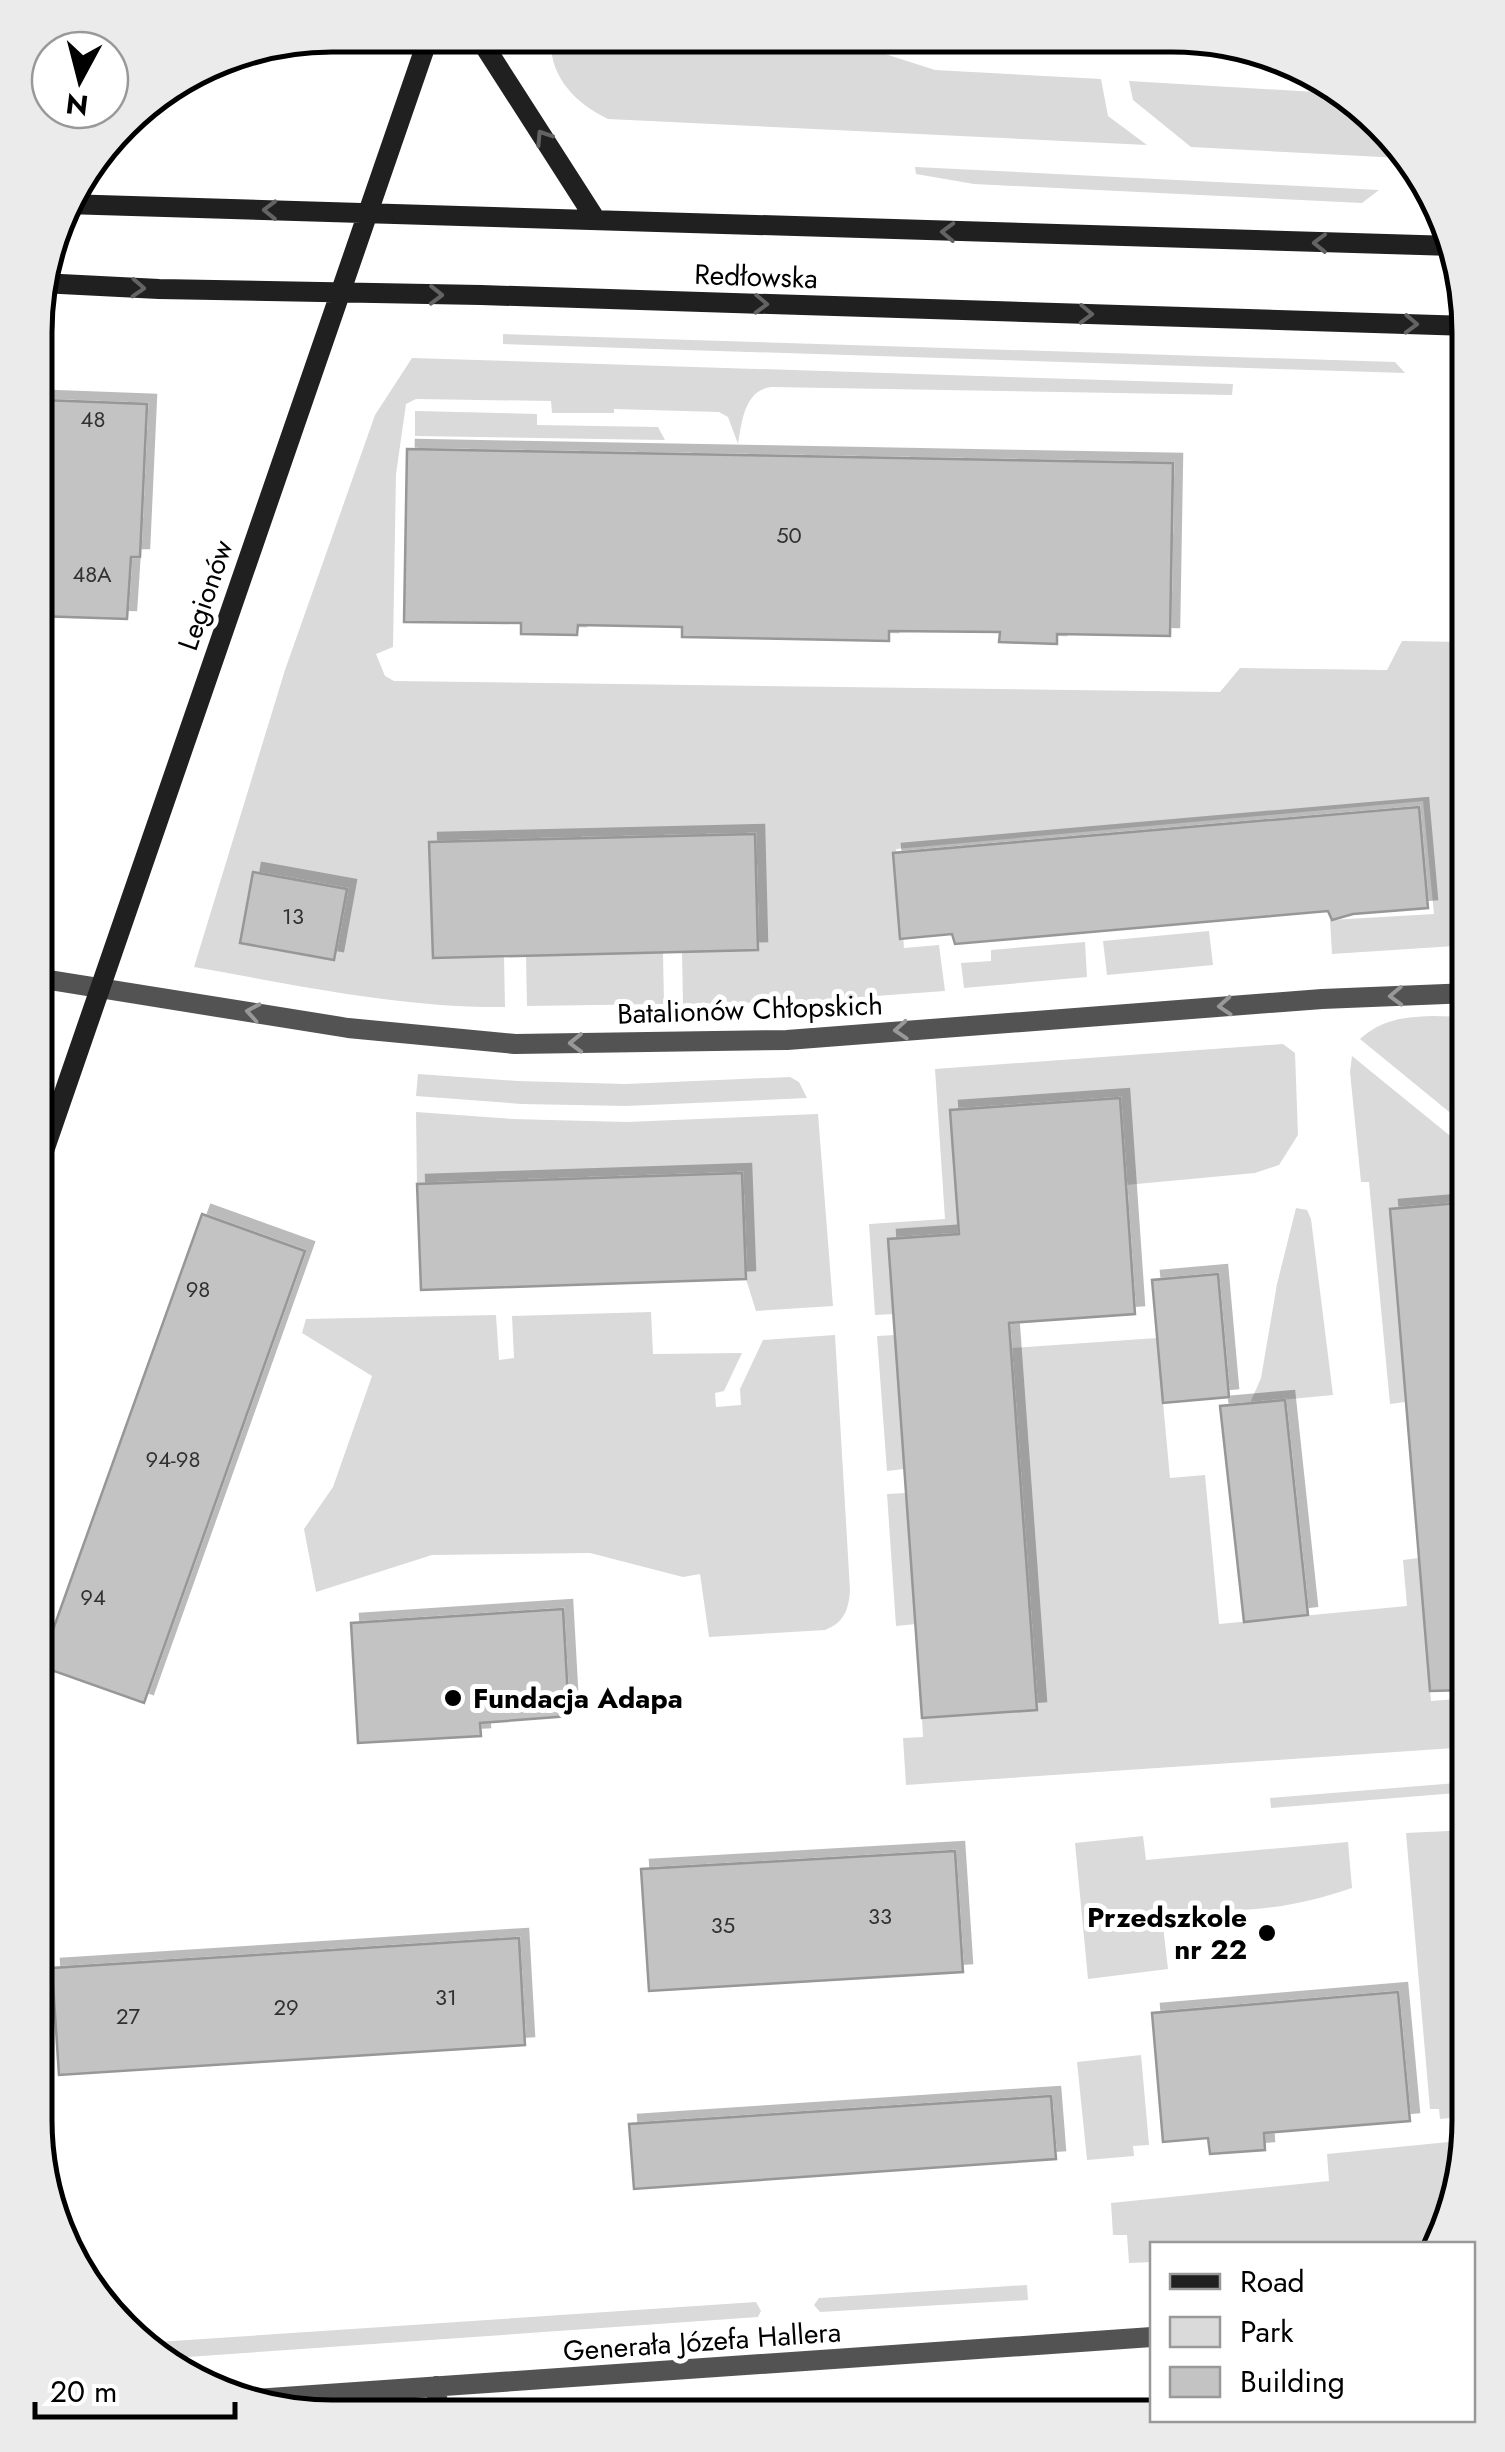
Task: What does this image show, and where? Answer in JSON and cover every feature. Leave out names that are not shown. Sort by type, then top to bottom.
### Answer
[{"type":"street","name":"Legionów","points":[[52,1127],[423,52]]},
{"type":"street","points":[[488,52],[596,220]]},
{"type":"street","name":"Redłowska","points":[[84,205],[1439,246]]},
{"type":"street","name":"Redłowska","points":[[57,284],[1452,326]]},
{"type":"street","name":"Batalionów Chłopskich","points":[[52,981],[348,1028],[515,1044],[787,1040],[1322,999],[1452,995]]},
{"type":"street","name":"Generała Józefa Hallera","points":[[289,2396],[1150,2337]]},
{"type":"street","points":[[436,2386],[437,2400]]},
{"type":"green space","points":[[551,52],[879,52],[935,70],[1101,79],[1108,116],[1147,145],[608,119],[575,96],[554,64]]},
{"type":"green space","points":[[1129,81],[1315,92],[1343,110],[1391,157],[1191,147],[1133,100]]},
{"type":"green space","points":[[915,167],[1379,190],[1362,203],[974,184],[916,174]]},
{"type":"green space","points":[[503,334],[1395,362],[1405,373],[503,344]]},
{"type":"green space","points":[[412,358],[1233,384],[1232,395],[771,387],[750,401],[738,444],[728,417],[719,412],[614,409],[614,413],[552,413],[551,401],[416,399],[406,404],[396,474],[393,647],[376,654],[385,676],[394,681],[1220,692],[1240,668],[1387,670],[1402,641],[1452,642],[1452,946],[1332,954],[1330,920],[1434,914],[1423,801],[896,849],[904,948],[939,945],[945,991],[792,1002],[683,1004],[682,952],[754,834],[430,842],[433,957],[504,957],[505,1007],[388,1000],[194,967],[285,670],[375,415]],"holes":[[[346,889],[334,960],[240,943]]]},
{"type":"green space","points":[[415,411],[537,414],[537,425],[658,427],[665,440],[415,436]]},
{"type":"green space","points":[[1209,931],[1213,965],[1107,975],[1103,941]]},
{"type":"green space","points":[[1085,942],[1087,977],[964,988],[961,963],[991,961],[991,950]]},
{"type":"green space","points":[[663,953],[664,1004],[527,1006],[526,956]]},
{"type":"green space","points":[[1412,1017],[1452,1017],[1452,1114],[1360,1039],[1377,1027]]},
{"type":"green space","points":[[1283,1044],[1295,1053],[1298,1135],[1279,1165],[1255,1173],[1126,1185],[1120,1098],[951,1110],[959,1234],[894,1314],[875,1315],[869,1224],[945,1219],[935,1069]]},
{"type":"green space","points":[[1352,1056],[1452,1137],[1452,1204],[1390,1209],[1405,1402],[1390,1404],[1369,1182],[1361,1182],[1350,1072]]},
{"type":"green space","points":[[418,1074],[626,1084],[790,1077],[799,1082],[807,1098],[626,1106],[522,1104],[416,1096]]},
{"type":"green space","points":[[416,1112],[627,1122],[818,1114],[833,1306],[756,1311],[746,1279],[742,1173],[417,1185]]},
{"type":"green space","points":[[1296,1208],[1307,1210],[1311,1219],[1333,1395],[1250,1403],[1261,1378],[1277,1284]]},
{"type":"green space","points":[[651,1312],[653,1354],[742,1353],[724,1391],[715,1393],[716,1407],[741,1405],[740,1389],[763,1340],[835,1335],[850,1590],[847,1609],[837,1623],[825,1630],[709,1637],[700,1574],[683,1577],[590,1553],[432,1555],[316,1592],[304,1529],[333,1487],[372,1376],[302,1333],[306,1319],[496,1315],[499,1360],[514,1358],[512,1316]]},
{"type":"green space","points":[[895,1335],[904,1469],[887,1471],[877,1336]]},
{"type":"green space","points":[[1157,1338],[1170,1478],[1205,1475],[1219,1624],[1407,1606],[1403,1560],[1419,1558],[1431,1701],[1452,1699],[1452,1748],[906,1785],[903,1738],[923,1737],[922,1718],[1037,1709],[1011,1348]]},
{"type":"green space","points":[[906,1493],[916,1624],[896,1626],[887,1494]]},
{"type":"green space","points":[[1452,1783],[1452,1793],[1271,1808],[1270,1798]]},
{"type":"green space","points":[[1452,1831],[1452,2118],[1440,2119],[1439,2109],[1430,2109],[1406,1833]]},
{"type":"green space","points":[[1143,1836],[1146,1860],[1348,1842],[1352,1888],[1304,1902],[1258,1909],[1161,1908],[1168,1969],[1088,1979],[1075,1843]]},
{"type":"green space","points":[[1141,2055],[1149,2145],[1133,2146],[1134,2156],[1087,2160],[1077,2062]]},
{"type":"green space","points":[[1451,2142],[1438,2210],[1424,2242],[1150,2242],[1150,2262],[1129,2263],[1127,2235],[1113,2235],[1111,2203],[1329,2181],[1327,2154]]},
{"type":"green space","points":[[1027,2285],[1028,2300],[820,2312],[814,2305],[819,2298]]},
{"type":"green space","points":[[756,2302],[761,2311],[758,2317],[185,2357],[162,2342]]},
{"type":"building","points":[[52,400],[147,404],[140,557],[131,557],[127,619],[52,616]]},
{"type":"building","points":[[407,449],[1173,463],[1170,636],[1057,634],[1057,644],[999,642],[1000,632],[889,631],[889,641],[682,637],[682,627],[578,625],[577,635],[521,634],[521,623],[404,622]]},
{"type":"building","points":[[1419,807],[1428,908],[1353,914],[1332,920],[1328,911],[955,944],[952,934],[900,939],[893,853]]},
{"type":"building","points":[[755,834],[758,950],[433,958],[429,842]]},
{"type":"building","points":[[253,872],[347,889],[334,960],[240,943]]},
{"type":"building","points":[[1120,1098],[1135,1314],[1009,1323],[1037,1710],[922,1718],[888,1239],[959,1234],[950,1110]]},
{"type":"building","points":[[742,1173],[746,1279],[421,1290],[417,1184]]},
{"type":"building","points":[[1452,1204],[1452,1690],[1430,1691],[1390,1209]]},
{"type":"building","points":[[202,1214],[305,1251],[144,1703],[52,1670],[52,1633]]},
{"type":"building","points":[[1218,1274],[1229,1397],[1163,1403],[1152,1280]]},
{"type":"building","points":[[1285,1400],[1308,1615],[1244,1622],[1220,1406]]},
{"type":"building","points":[[563,1609],[569,1716],[480,1723],[481,1736],[358,1743],[351,1623]]},
{"type":"building","points":[[955,1851],[963,1972],[649,1991],[641,1869]]},
{"type":"building","points":[[519,1938],[525,2045],[59,2075],[52,1968]]},
{"type":"building","points":[[1398,1992],[1410,2121],[1264,2133],[1265,2150],[1210,2154],[1208,2138],[1163,2142],[1152,2013]]},
{"type":"building","points":[[1051,2096],[1056,2159],[634,2189],[629,2124]]},
{"type":"place","name":"Fundacja Adapa","points":[[453,1698]]},
{"type":"place","name":"Przedszkole nr 22","points":[[1267,1933]]}]
